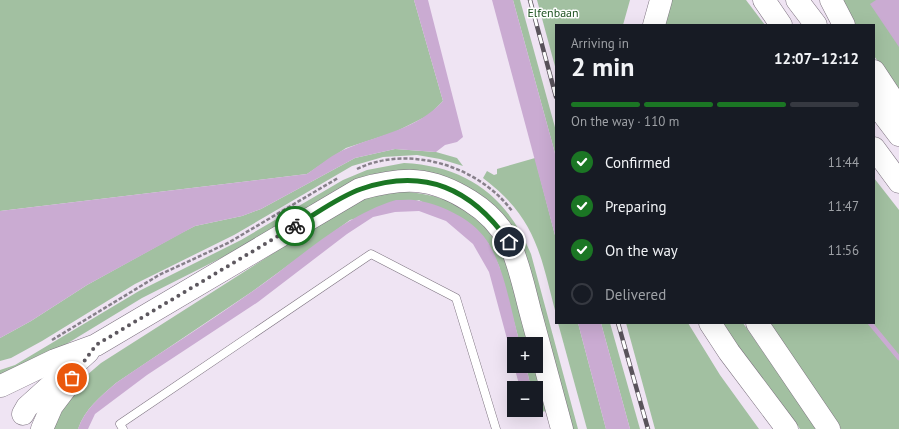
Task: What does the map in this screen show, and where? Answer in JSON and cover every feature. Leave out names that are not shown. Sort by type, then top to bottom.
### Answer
[{"type":"main road","points":[[654,24],[661,0]]},
{"type":"main road","points":[[764,0],[780,24]]},
{"type":"main road","points":[[797,0],[815,24]]},
{"type":"main road","points":[[831,0],[843,24]]},
{"type":"main road","points":[[875,73],[899,109]]},
{"type":"main road","points":[[875,103],[899,135]]},
{"type":"main road","points":[[875,149],[899,182]]},
{"type":"main road","points":[[875,163],[899,189]]},
{"type":"main road","points":[[23,421],[3,392],[55,360],[96,345],[360,189],[384,182],[412,180],[443,186],[481,208],[494,221],[509,242],[525,293],[561,429]]},
{"type":"main road","points":[[711,324],[729,352],[787,429]]},
{"type":"main road","points":[[758,324],[829,429]]},
{"type":"main road","points":[[23,421],[27,407],[96,345]]},
{"type":"main road","points":[[42,429],[52,406],[96,345]]},
{"type":"lane","points":[[123,429],[120,424],[371,254],[456,298],[496,429]]},
{"type":"green space","points":[[0,0],[414,0],[443,101],[429,115],[395,132],[346,148],[307,174],[0,211]]},
{"type":"green space","points":[[513,0],[520,0],[555,127],[555,153]]},
{"type":"green space","name":"Elfenbaan","points":[[537,0],[630,0],[623,24],[555,24],[555,66]]},
{"type":"green space","points":[[666,0],[746,0],[764,24],[660,24]]},
{"type":"green space","points":[[842,0],[899,0],[899,90],[875,57],[875,24],[852,24]]},
{"type":"green space","points":[[395,149],[436,152],[457,158],[463,166],[440,159],[417,155],[383,157],[352,166],[234,235],[135,284],[42,341],[11,358],[0,361],[0,338],[31,321],[87,285],[183,232],[195,226],[242,216],[261,209],[355,158]]},
{"type":"green space","points":[[535,158],[555,235],[555,310],[540,255],[525,223],[515,208],[501,193],[483,178],[487,171],[494,175],[497,174],[497,169]]},
{"type":"green space","points":[[404,163],[426,165],[447,170],[482,188],[497,201],[510,216],[531,254],[578,429],[571,429],[543,354],[543,337],[536,337],[484,197],[455,181],[440,175],[424,172],[393,172],[377,174],[361,179],[225,256],[142,298],[50,354],[0,377],[0,370],[15,365],[139,291],[241,240],[343,180],[367,170]]},
{"type":"green space","points":[[875,179],[899,210],[899,429],[841,429],[769,324],[875,324]]},
{"type":"green space","points":[[393,191],[428,195],[456,204],[477,219],[493,237],[504,259],[514,285],[528,337],[518,337],[499,266],[488,243],[419,200],[350,220],[253,291],[116,383],[89,409],[78,429],[48,429],[73,387],[101,363],[335,214],[364,198]]},
{"type":"green space","points":[[558,324],[578,324],[606,429],[587,429]]},
{"type":"green space","points":[[601,324],[610,324],[640,429],[630,429]]},
{"type":"green space","points":[[626,324],[689,324],[720,375],[759,429],[655,429]]},
{"type":"green space","points":[[720,324],[744,324],[817,429],[800,429]]},
{"type":"green space","points":[[528,373],[538,373],[540,381],[529,381]]},
{"type":"green space","points":[[543,392],[548,411],[543,412]]},
{"type":"shaded area","points":[[414,0],[428,0],[463,137],[457,142],[445,145],[436,152],[395,149],[355,158],[261,209],[242,216],[195,226],[87,285],[31,321],[0,338],[0,211],[307,174],[343,150],[398,130],[422,118],[443,101]]},
{"type":"shaded area","points":[[492,0],[513,0],[555,153],[555,235]]},
{"type":"shaded area","points":[[876,0],[899,0],[899,47],[870,4]]},
{"type":"shaded area","points":[[396,200],[417,200],[430,203],[449,211],[476,228],[489,244],[500,268],[508,293],[518,337],[507,337],[507,339],[489,272],[473,244],[446,221],[419,211],[395,212],[373,217],[347,234],[258,302],[147,375],[95,414],[88,429],[78,429],[89,409],[116,383],[236,303],[321,240],[357,217],[376,207]]},
{"type":"shaded area","points":[[578,324],[601,324],[630,429],[606,429]]},
{"type":"shaded area","points":[[516,373],[528,373],[529,381],[518,381]]},
{"type":"waterway","points":[[871,324],[899,358]]},
{"type":"railway","points":[[530,0],[555,93]]},
{"type":"railway","points":[[618,324],[648,429]]},
{"type":"way so far","points":[[72,378],[96,345],[249,255],[295,226]]},
{"type":"route","points":[[295,226],[360,189],[384,182],[412,180],[443,186],[460,194],[481,208],[494,221],[509,242]]}]
